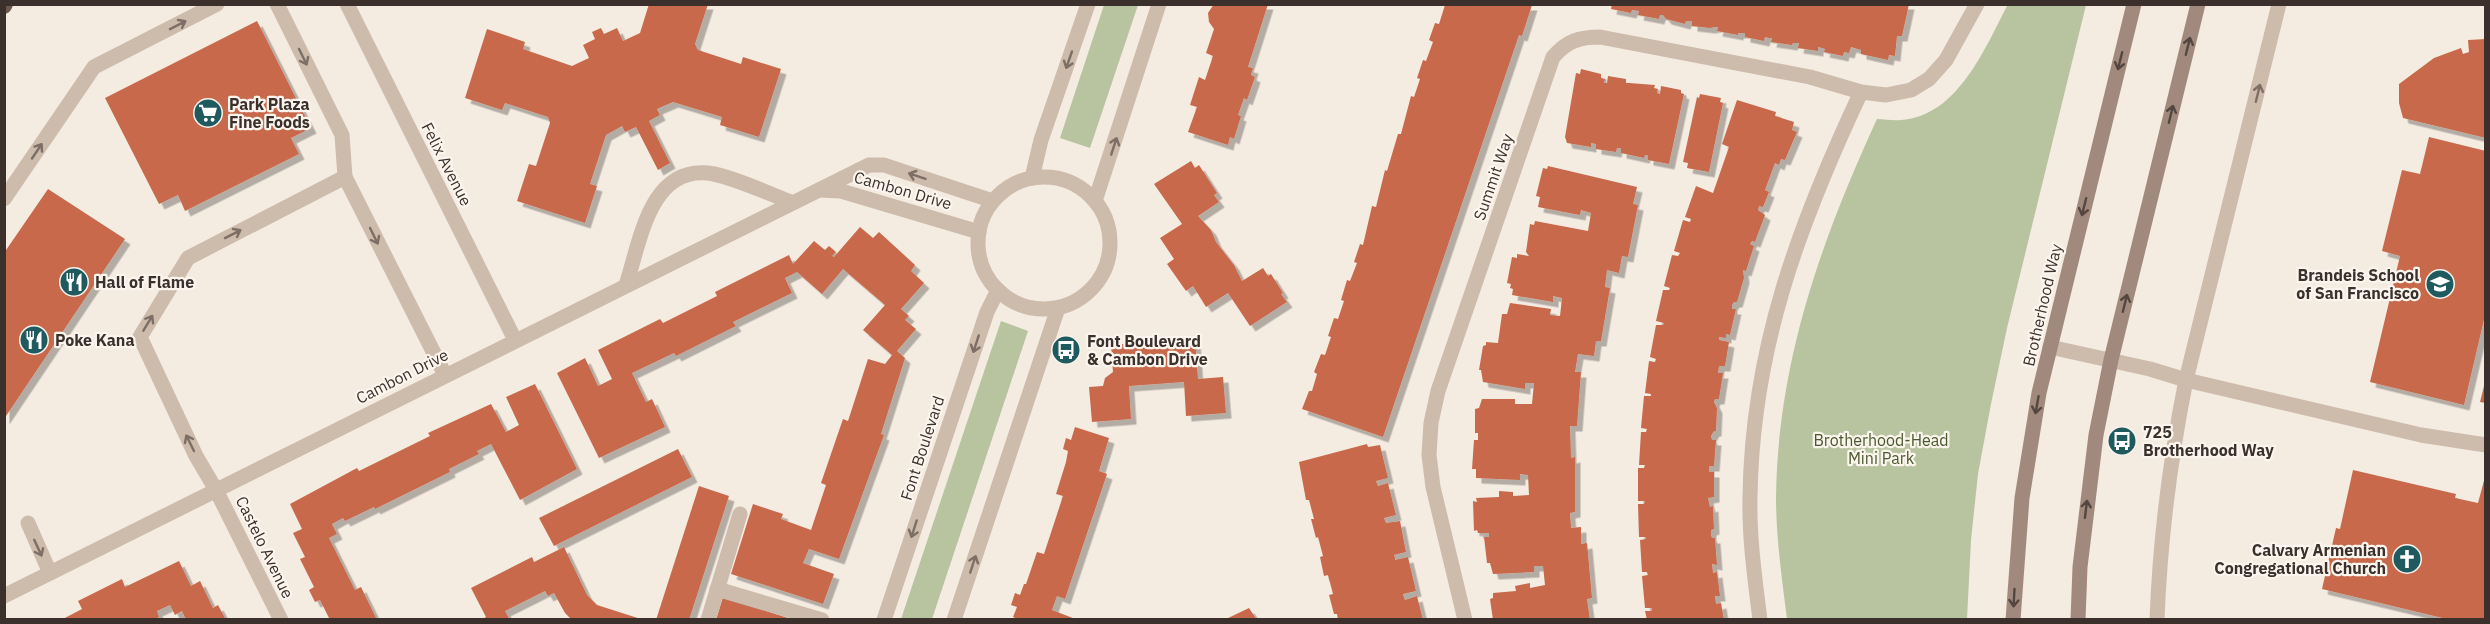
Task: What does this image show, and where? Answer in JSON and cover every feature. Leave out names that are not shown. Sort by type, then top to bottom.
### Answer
[{"type":"main road","name":"Brotherhood Way","points":[[2013,620],[2022,498],[2033,427],[2050,347],[2134,4]]},
{"type":"main road","points":[[2078,620],[2080,567],[2096,435],[2111,360],[2198,4]]},
{"type":"street","points":[[4,199],[94,67],[217,4]]},
{"type":"street","points":[[278,4],[342,135],[345,177],[445,375]]},
{"type":"street","name":"Felix Avenue","points":[[347,4],[514,340]]},
{"type":"street","points":[[1032,178],[1041,140],[1088,4]]},
{"type":"street","points":[[1095,201],[1160,4]]},
{"type":"street","name":"Summit Way","points":[[1465,620],[1433,487],[1429,455],[1431,423],[1438,391],[1553,57],[1565,44],[1583,37],[1600,37],[1810,77],[1861,92],[1886,95],[1911,90],[1929,79],[1946,60],[1977,4]]},
{"type":"street","points":[[2157,620],[2162,531],[2168,480],[2186,380],[2279,4]]},
{"type":"street","points":[[1760,620],[1750,499],[1753,436],[1762,371],[1775,311],[1792,253],[1837,143],[1861,92]]},
{"type":"street","name":"Cambon Drive","points":[[4,596],[869,165],[884,165],[993,201]]},
{"type":"street","points":[[626,285],[654,200],[678,176],[709,174],[791,202]]},
{"type":"street","name":"Castelo Avenue","points":[[280,620],[216,490],[196,456],[140,337],[188,258],[345,177]]},
{"type":"street","points":[[1046,177],[1073,184],[1095,201],[1104,216],[1110,248],[1106,265],[1088,293],[1058,308],[1026,307],[1010,300],[988,278],[981,263],[978,248],[983,216],[993,201],[1017,182],[1046,177]]},
{"type":"street","name":"Cambon Drive","points":[[816,190],[842,191],[979,232]]},
{"type":"street","name":"Font Boulevard","points":[[884,620],[987,312],[998,290]]},
{"type":"street","points":[[954,620],[1058,308]]},
{"type":"street","points":[[2050,347],[2151,369],[2186,380],[2421,435],[2486,445]]},
{"type":"street","points":[[708,620],[740,514]]},
{"type":"street","points":[[28,524],[50,573]]},
{"type":"street","points":[[717,589],[822,620]]},
{"type":"green space","name":"Brotherhood-Head Mini Park","points":[[2008,4],[2086,5],[2007,328],[1991,404],[1978,474],[1971,540],[1967,619],[1787,619],[1776,512],[1779,447],[1794,350],[1821,256],[1877,119],[1898,120],[1921,116],[1939,106],[1954,93],[1979,59]]},
{"type":"green space","points":[[1104,5],[1138,5],[1090,148],[1060,138]]},
{"type":"green space","points":[[1001,321],[1028,331],[932,619],[901,619]]},
{"type":"building","points":[[649,4],[708,4],[695,44],[698,50],[741,64],[743,57],[781,69],[759,137],[720,125],[722,117],[673,102],[657,109],[660,115],[649,121],[670,163],[658,170],[636,127],[625,132],[622,126],[606,135],[590,184],[597,186],[585,223],[517,201],[529,164],[536,166],[550,123],[548,117],[505,103],[502,110],[465,98],[487,29],[525,42],[523,49],[572,66],[589,58],[583,45],[595,39],[592,32],[601,28],[604,34],[617,28],[623,41],[640,33]]},
{"type":"building","points":[[1214,4],[1268,4],[1248,67],[1253,68],[1251,75],[1255,77],[1247,100],[1244,98],[1238,115],[1241,116],[1234,139],[1230,137],[1228,145],[1188,132],[1197,107],[1190,105],[1199,77],[1205,80],[1213,56],[1206,53],[1214,29],[1209,22],[1208,13]]},
{"type":"building","points":[[1612,4],[1909,4],[1902,36],[1897,36],[1895,56],[1889,55],[1888,60],[1861,54],[1861,50],[1851,47],[1849,53],[1844,52],[1843,56],[1824,52],[1825,49],[1818,47],[1818,51],[1798,48],[1799,43],[1792,45],[1771,42],[1772,38],[1765,37],[1764,41],[1745,37],[1745,33],[1738,33],[1738,35],[1717,31],[1718,27],[1692,26],[1692,21],[1686,21],[1685,24],[1666,19],[1663,15],[1660,15],[1659,19],[1638,15],[1639,11],[1632,10],[1631,13],[1611,9]]},
{"type":"building","points":[[1445,5],[1532,5],[1522,36],[1519,35],[1383,437],[1302,409],[1309,391],[1312,391],[1317,374],[1314,372],[1321,354],[1325,355],[1334,318],[1338,319],[1347,280],[1350,281],[1357,263],[1354,262],[1360,244],[1363,245],[1372,206],[1376,207],[1385,170],[1387,171],[1398,134],[1401,134],[1411,96],[1414,97],[1420,79],[1417,78],[1423,60],[1426,61],[1433,42],[1429,40],[1435,23],[1439,24]]},
{"type":"building","name":"Park Plaza Fine Foods","points":[[257,21],[311,128],[291,138],[299,154],[185,211],[178,195],[159,204],[105,98]]},
{"type":"building","points":[[2486,39],[2486,138],[2403,118],[2399,103],[2399,84],[2434,58],[2461,48],[2463,54],[2469,52],[2468,40]]},
{"type":"building","points":[[1581,69],[1601,74],[1601,78],[1605,79],[1604,83],[1607,83],[1608,76],[1626,79],[1626,83],[1655,85],[1654,88],[1658,89],[1657,93],[1660,94],[1661,86],[1681,90],[1684,94],[1669,164],[1648,160],[1648,155],[1644,158],[1621,153],[1621,148],[1617,148],[1616,152],[1596,149],[1596,144],[1591,143],[1591,147],[1567,143],[1565,137],[1576,73],[1580,74]]},
{"type":"building","points":[[1700,94],[1721,98],[1720,102],[1723,103],[1709,172],[1687,168],[1688,163],[1683,162],[1697,97],[1699,98]]},
{"type":"building","points":[[1737,100],[1776,112],[1775,116],[1794,122],[1792,130],[1797,132],[1785,160],[1781,159],[1779,165],[1775,163],[1765,190],[1769,192],[1763,207],[1759,206],[1758,210],[1765,215],[1755,242],[1752,241],[1750,244],[1754,246],[1746,271],[1743,270],[1744,278],[1737,302],[1732,305],[1732,309],[1736,309],[1730,335],[1726,334],[1726,338],[1719,337],[1719,340],[1729,342],[1725,366],[1719,366],[1718,373],[1723,373],[1719,399],[1715,399],[1714,402],[1717,408],[1716,431],[1711,436],[1712,440],[1716,440],[1714,466],[1709,466],[1709,472],[1714,472],[1714,497],[1708,498],[1710,507],[1713,506],[1714,529],[1711,530],[1711,535],[1715,538],[1717,565],[1712,564],[1713,573],[1717,572],[1720,596],[1715,596],[1716,604],[1721,603],[1724,620],[1647,620],[1645,611],[1652,611],[1652,608],[1645,608],[1642,576],[1648,575],[1647,572],[1642,572],[1640,540],[1646,537],[1639,537],[1638,504],[1644,504],[1645,501],[1638,501],[1638,468],[1644,468],[1645,465],[1639,465],[1641,432],[1646,432],[1647,429],[1641,428],[1644,396],[1651,396],[1645,393],[1649,361],[1655,362],[1656,359],[1650,357],[1656,325],[1664,323],[1656,321],[1663,290],[1670,288],[1664,286],[1672,255],[1678,256],[1680,253],[1674,251],[1683,220],[1690,222],[1691,219],[1685,217],[1696,186],[1713,193],[1729,147],[1722,144]]},
{"type":"building","name":"Brandeis School of San Francisco","points":[[2429,137],[2486,151],[2486,311],[2464,405],[2370,382],[2400,256],[2382,251],[2402,170],[2420,174]]},
{"type":"building","points":[[1191,161],[1195,168],[1199,165],[1217,193],[1214,195],[1219,202],[1198,216],[1211,230],[1216,242],[1234,265],[1242,281],[1263,268],[1268,276],[1271,274],[1287,302],[1250,326],[1228,293],[1206,307],[1193,286],[1186,291],[1167,264],[1174,259],[1160,238],[1182,224],[1154,184]]},
{"type":"building","points":[[1548,166],[1637,187],[1633,204],[1638,205],[1628,257],[1622,256],[1619,273],[1607,270],[1605,287],[1610,288],[1601,341],[1596,341],[1594,356],[1578,354],[1575,372],[1581,372],[1577,426],[1570,426],[1571,458],[1575,457],[1575,512],[1570,513],[1571,528],[1581,527],[1581,544],[1587,543],[1592,598],[1587,599],[1590,620],[1493,620],[1490,599],[1493,598],[1493,593],[1516,591],[1515,586],[1530,583],[1530,588],[1545,585],[1543,566],[1534,566],[1534,572],[1493,574],[1490,563],[1487,563],[1484,537],[1489,537],[1489,533],[1474,531],[1473,501],[1477,502],[1476,498],[1499,497],[1499,491],[1513,492],[1513,496],[1529,495],[1528,475],[1520,474],[1520,480],[1476,478],[1476,469],[1472,469],[1474,440],[1478,440],[1478,433],[1475,433],[1475,409],[1479,408],[1482,399],[1515,399],[1515,404],[1532,404],[1534,383],[1525,383],[1525,389],[1483,382],[1481,370],[1479,370],[1483,346],[1486,342],[1498,343],[1502,314],[1507,314],[1510,303],[1551,309],[1550,315],[1560,316],[1562,298],[1553,296],[1553,302],[1512,295],[1511,284],[1507,283],[1512,257],[1517,258],[1517,254],[1529,256],[1526,252],[1530,224],[1534,225],[1535,221],[1588,231],[1591,213],[1581,210],[1580,215],[1538,207],[1540,197],[1536,196],[1543,168],[1547,169]]},
{"type":"building","points":[[48,189],[125,239],[4,419],[4,253]]},
{"type":"building","points":[[860,227],[873,238],[879,232],[915,265],[911,271],[924,283],[901,309],[909,316],[905,320],[916,329],[897,351],[905,358],[881,434],[884,435],[839,559],[809,549],[803,563],[834,574],[823,604],[731,574],[753,504],[783,514],[781,519],[811,530],[826,485],[821,483],[843,419],[848,421],[868,359],[885,364],[892,355],[863,330],[885,305],[843,269],[822,294],[797,272],[785,278],[792,293],[733,322],[736,326],[676,356],[674,353],[632,373],[646,402],[652,399],[665,427],[599,458],[557,373],[585,358],[598,386],[612,379],[598,350],[660,319],[663,323],[717,296],[715,292],[789,255],[793,264],[814,241],[825,250],[829,246],[836,252],[832,256],[834,257]]},
{"type":"building","points":[[1195,338],[1198,379],[1223,377],[1226,413],[1186,416],[1184,382],[1129,386],[1131,419],[1092,422],[1089,387],[1103,386],[1105,378],[1113,372],[1111,345]]},
{"type":"building","points":[[2486,382],[2486,403],[2480,402]]},
{"type":"building","points":[[535,384],[577,469],[520,500],[491,444],[477,451],[479,454],[449,469],[450,472],[375,509],[374,507],[345,521],[343,518],[332,524],[337,534],[329,538],[355,590],[361,587],[377,620],[330,620],[320,600],[315,602],[309,590],[314,587],[300,559],[305,557],[293,533],[302,529],[290,504],[357,468],[359,471],[430,436],[428,433],[491,404],[506,432],[519,425],[506,397]]},
{"type":"building","points":[[1075,427],[1109,438],[1099,471],[1107,474],[1065,599],[1057,596],[1052,610],[1078,620],[1020,620],[1013,617],[1017,607],[1011,605],[1015,593],[1020,595],[1026,584],[1037,552],[1044,554],[1063,496],[1056,494],[1068,451],[1063,449],[1066,438],[1071,440]]},
{"type":"building","points":[[1367,444],[1368,447],[1380,445],[1388,478],[1376,481],[1378,486],[1388,483],[1396,515],[1384,518],[1386,523],[1400,521],[1406,552],[1394,555],[1395,560],[1408,557],[1416,591],[1403,594],[1405,600],[1417,596],[1423,620],[1338,620],[1337,614],[1334,614],[1329,595],[1333,594],[1328,575],[1324,576],[1320,557],[1323,556],[1311,519],[1314,519],[1309,500],[1306,500],[1299,462]]},
{"type":"building","points":[[678,449],[692,477],[554,546],[539,518]]},
{"type":"building","name":"Calvary Armenian Congregational Church","points":[[2353,470],[2456,494],[2455,498],[2478,503],[2486,473],[2486,620],[2451,620],[2322,589],[2336,528],[2340,529]]},
{"type":"building","points":[[699,486],[729,496],[689,620],[656,620]]},
{"type":"building","points":[[564,547],[587,595],[597,605],[644,620],[572,620],[565,613],[554,593],[548,596],[545,591],[505,611],[510,620],[481,620],[486,617],[471,588],[532,557],[534,562]]},
{"type":"building","points":[[179,561],[191,586],[200,581],[213,608],[218,605],[226,620],[186,620],[182,611],[175,615],[170,605],[157,611],[159,617],[154,620],[61,620],[82,609],[78,601],[122,579],[125,587]]},
{"type":"building","points":[[723,597],[791,619],[791,620],[716,620]]},
{"type":"building","points":[[1249,608],[1257,620],[1224,620]]},
{"type":"place","name":"Park Plaza Fine Foods","points":[[208,113]]},
{"type":"place","name":"Hall of Flame","points":[[74,282]]},
{"type":"place","name":"Brandeis School of San Francisco","points":[[2440,284]]},
{"type":"place","name":"Poke Kana","points":[[34,340]]},
{"type":"place","name":"Font Boulevard & Cambon Drive","points":[[1066,350]]},
{"type":"place","name":"725 Brotherhood Way","points":[[2122,441]]},
{"type":"place","name":"Calvary Armenian Congregational Church","points":[[2407,559]]}]
